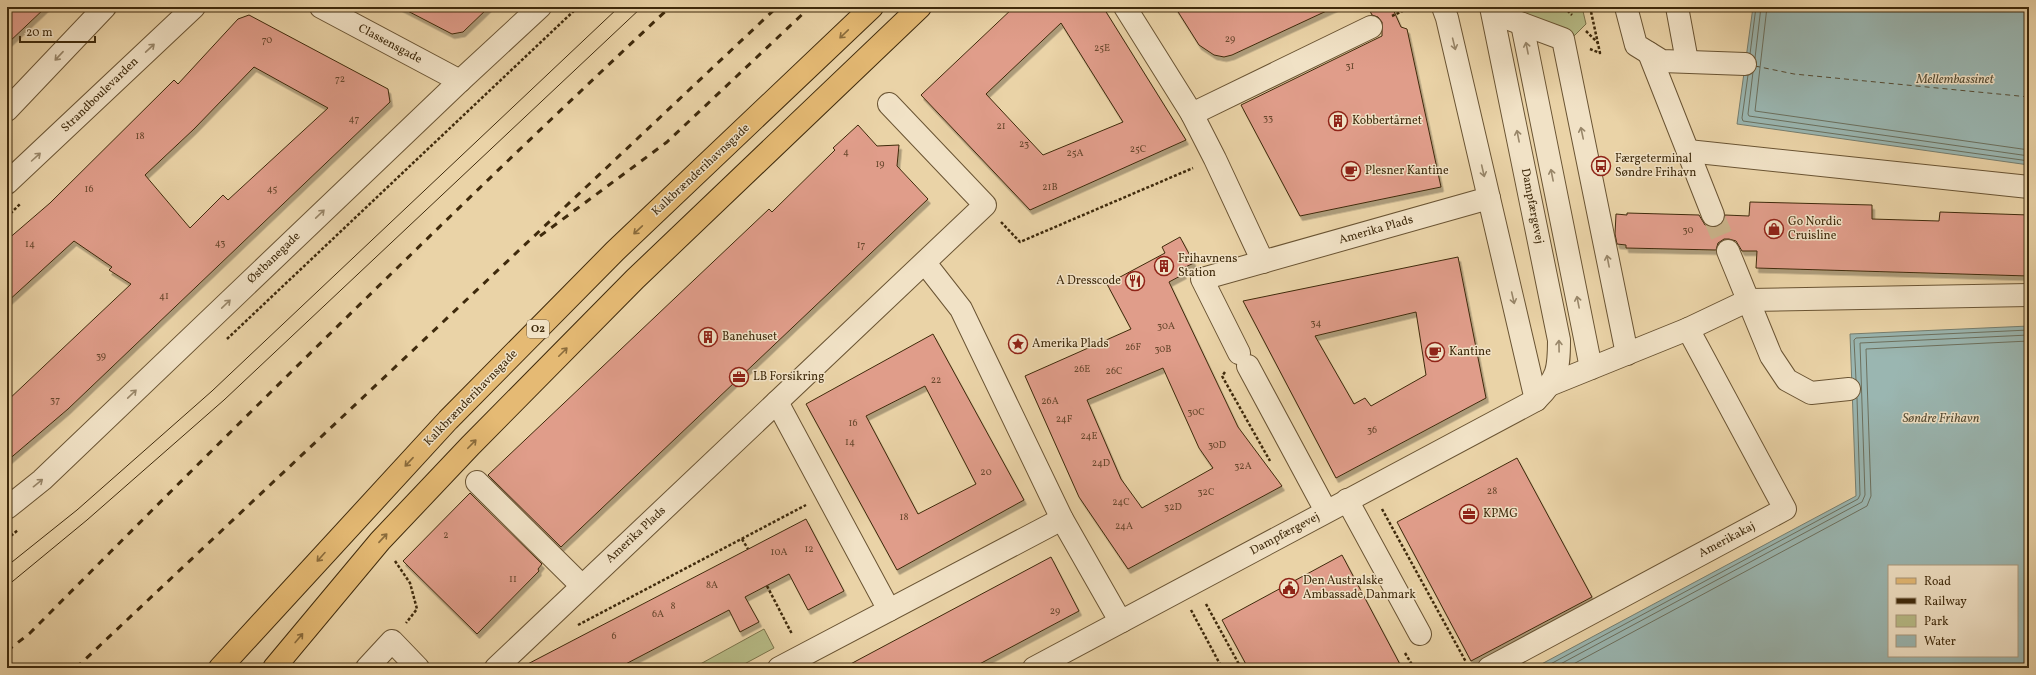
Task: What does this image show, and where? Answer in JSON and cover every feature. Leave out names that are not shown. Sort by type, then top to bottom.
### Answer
[{"type":"main road","name":"Kalkbrænderihavnsgade","points":[[220,668],[448,420],[615,251],[872,7]]},
{"type":"main road","points":[[274,668],[380,541],[635,279],[920,7]]},
{"type":"street","points":[[7,110],[105,7]]},
{"type":"street","name":"Strandboulevarden","points":[[7,183],[194,7]]},
{"type":"street","name":"Classensgade","points":[[321,7],[460,81]]},
{"type":"street","name":"Østbanegade","points":[[7,508],[42,480],[460,81],[540,7]]},
{"type":"street","points":[[1125,7],[1192,114],[1215,158],[1263,262]]},
{"type":"street","points":[[1443,7],[1447,18],[1536,400]]},
{"type":"street","points":[[1626,7],[1636,45],[1662,61],[1745,64]]},
{"type":"street","points":[[1677,7],[1687,61]]},
{"type":"street","points":[[1492,10],[1522,24],[1563,39],[1627,354]]},
{"type":"street","name":"Dampfærgevej","points":[[1034,668],[1536,400],[1552,384],[1559,362],[1559,340],[1492,10]]},
{"type":"street","points":[[1522,24],[1591,368]]},
{"type":"street","points":[[1192,114],[1371,27]]},
{"type":"street","points":[[1649,53],[1713,215]]},
{"type":"street","name":"Amerika Plads","points":[[496,668],[986,206],[889,104]]},
{"type":"street","points":[[1688,151],[2029,187]]},
{"type":"street","name":"Amerika Plads","points":[[1326,511],[1202,279],[1489,198]]},
{"type":"street","points":[[1728,251],[1771,356],[1787,380],[1811,393],[1849,389]]},
{"type":"street","points":[[925,262],[961,309],[1062,519],[1114,612],[1122,621]]},
{"type":"street","points":[[1552,384],[1688,329],[1748,300],[2029,295]]},
{"type":"street","name":"Amerikakaj","points":[[1489,668],[1785,509],[1688,329]]},
{"type":"street","points":[[777,402],[889,610]]},
{"type":"street","points":[[478,482],[582,586]]},
{"type":"street","points":[[1347,500],[1420,634]]},
{"type":"street","points":[[779,668],[1062,519]]},
{"type":"street","points":[[367,668],[392,641],[418,668]]},
{"type":"path","points":[[224,342],[578,7]]},
{"type":"path","points":[[1397,14],[1411,7]]},
{"type":"path","points":[[1020,242],[1215,158]]},
{"type":"path","points":[[1371,488],[1469,668]]},
{"type":"path","points":[[574,627],[827,494]]},
{"type":"path","points":[[7,539],[19,530]]},
{"type":"path","points":[[742,539],[748,549]]},
{"type":"path","points":[[380,541],[410,584],[417,609],[392,641]]},
{"type":"path","points":[[767,586],[803,655]]},
{"type":"path","points":[[1187,586],[1222,668]]},
{"type":"path","points":[[1187,586],[1242,668]]},
{"type":"green space","points":[[1509,7],[1582,7],[1586,24],[1573,37]]},
{"type":"green space","points":[[764,629],[774,648],[737,668],[693,668]]},
{"type":"water","name":"Mellembassinet","points":[[1753,7],[2029,7],[2029,165],[1737,124]]},
{"type":"water","name":"Søndre Frihavn","points":[[2029,326],[2029,668],[1534,668],[1856,496],[1850,334]]},
{"type":"building","points":[[7,7],[46,7],[7,44]]},
{"type":"building","points":[[400,7],[489,7],[463,32],[452,34]]},
{"type":"building","points":[[1014,7],[1103,7],[1186,140],[1030,210],[921,95]],"holes":[[[1061,23],[1123,122],[1043,155],[986,94]]]},
{"type":"building","points":[[1175,7],[1335,7],[1232,55],[1224,57],[1214,55],[1199,45]]},
{"type":"building","name":"Kobbertårnet","points":[[1368,7],[1392,7],[1401,27],[1407,29],[1441,187],[1300,216],[1241,105],[1382,36],[1382,22],[1378,17],[1372,15]]},
{"type":"building","points":[[249,15],[388,89],[390,102],[68,409],[7,461],[7,401],[131,284],[109,270],[112,267],[74,241],[7,302],[7,240],[50,203],[174,80],[178,84],[238,19]],"holes":[[[254,67],[328,108],[228,200],[223,195],[190,228],[145,175],[194,129]]]},
{"type":"building","name":"Banehuset","points":[[858,125],[877,146],[899,145],[897,166],[928,199],[561,547],[488,475],[769,209],[772,212],[835,150],[833,148]]},
{"type":"building","points":[[1750,202],[1872,205],[1872,219],[1939,221],[1940,212],[2029,215],[2029,276],[1756,268],[1757,251],[1742,251],[1736,241],[1729,239],[1724,239],[1718,243],[1716,250],[1626,248],[1626,245],[1617,244],[1615,234],[1616,214],[1699,215],[1705,225],[1712,227],[1723,223],[1725,215],[1749,216]]},
{"type":"building","points":[[1180,237],[1194,263],[1181,269],[1184,274],[1169,282],[1238,427],[1282,486],[1128,569],[1079,497],[1025,376],[1131,329],[1107,284],[1165,253],[1162,247]],"holes":[[[1163,368],[1199,448],[1213,468],[1142,508],[1121,479],[1087,400]]]},
{"type":"building","points":[[1458,257],[1486,398],[1336,478],[1243,301]],"holes":[[[1416,312],[1426,375],[1371,406],[1365,398],[1354,404],[1315,336]]]},
{"type":"building","points":[[933,334],[1024,500],[897,570],[806,404]],"holes":[[[925,386],[976,484],[918,514],[866,416]]]},
{"type":"building","points":[[1517,458],[1592,597],[1471,661],[1397,522]]},
{"type":"building","points":[[470,493],[542,564],[538,569],[539,571],[477,634],[403,561]]},
{"type":"building","points":[[806,519],[844,591],[808,610],[789,574],[745,597],[759,622],[740,632],[729,610],[618,668],[520,668]]},
{"type":"building","points":[[1342,555],[1402,668],[1248,668],[1222,620]]},
{"type":"building","points":[[1051,557],[1079,611],[972,668],[843,668]]},
{"type":"ferry route","points":[[1755,66],[1794,74],[2029,97]]},
{"type":"tunnel","points":[[1713,215],[1728,251]]},
{"type":"tram line","points":[[7,566],[77,510],[212,391],[619,7]]},
{"type":"tram line","points":[[7,586],[87,520],[224,400],[642,7]]},
{"type":"railway","points":[[7,651],[30,633],[347,317],[670,7]]},
{"type":"railway","points":[[76,668],[777,7]]},
{"type":"railway","points":[[540,236],[667,142],[810,7]]},
{"type":"place","name":"Kobbertårnet","points":[[1338,121]]},
{"type":"place","name":"Færgeterminal Søndre Frihavn","points":[[1601,166]]},
{"type":"place","name":"Plesner Kantine","points":[[1351,171]]},
{"type":"place","name":"Go Nordic Cruisline","points":[[1774,229]]},
{"type":"place","name":"Frihavnens Station","points":[[1164,266]]},
{"type":"place","name":"A Dresscode","points":[[1135,281]]},
{"type":"place","name":"Banehuset","points":[[708,337]]},
{"type":"place","name":"Amerika Plads","points":[[1018,344]]},
{"type":"place","name":"Kantine","points":[[1435,352]]},
{"type":"place","name":"LB Forsikring","points":[[739,377]]},
{"type":"place","name":"KPMG","points":[[1469,514]]},
{"type":"place","name":"Den Australske Ambassade Danmark","points":[[1289,588]]}]
